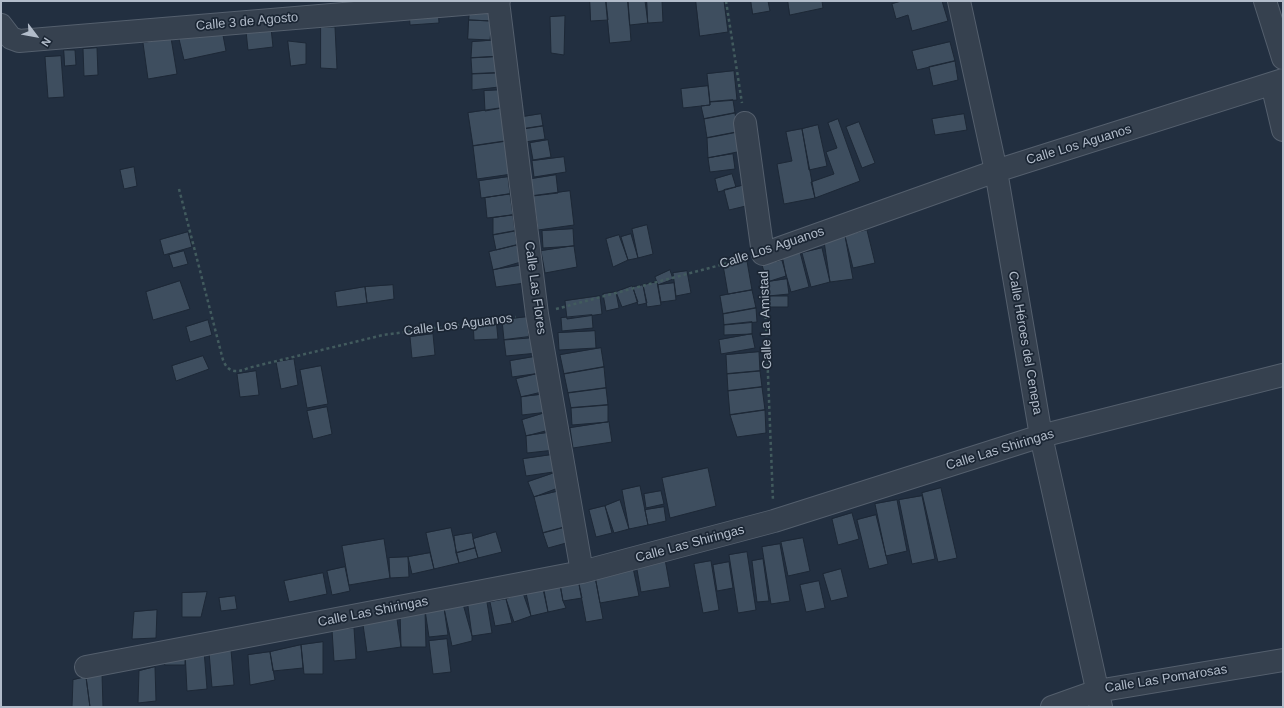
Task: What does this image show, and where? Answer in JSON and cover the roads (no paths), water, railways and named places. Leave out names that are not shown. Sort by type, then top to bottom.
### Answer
[{"type":"street","name":"Calle 3 de Agosto","points":[[1,25],[11,38],[19,41],[498,1]]},
{"type":"street","name":"Calle Las Flores","points":[[498,1],[537,314],[582,572]]},
{"type":"street","name":"Calle Héroes del Cenepa","points":[[959,1],[996,171],[1042,436],[1099,699]]},
{"type":"street","points":[[1265,1],[1283,58]]},
{"type":"street","name":"Calle Los Aguanos","points":[[763,254],[996,171],[1277,82]]},
{"type":"street","points":[[1277,82],[1283,130]]},
{"type":"street","name":"Calle La Amistad","points":[[745,123],[763,254]]},
{"type":"street","name":"Calle Las Shiringas","points":[[86,667],[582,572],[774,522],[1042,436],[1283,375]]},
{"type":"street","name":"Calle Las Pomarosas","points":[[1052,707],[1099,699],[1283,660]]}]
